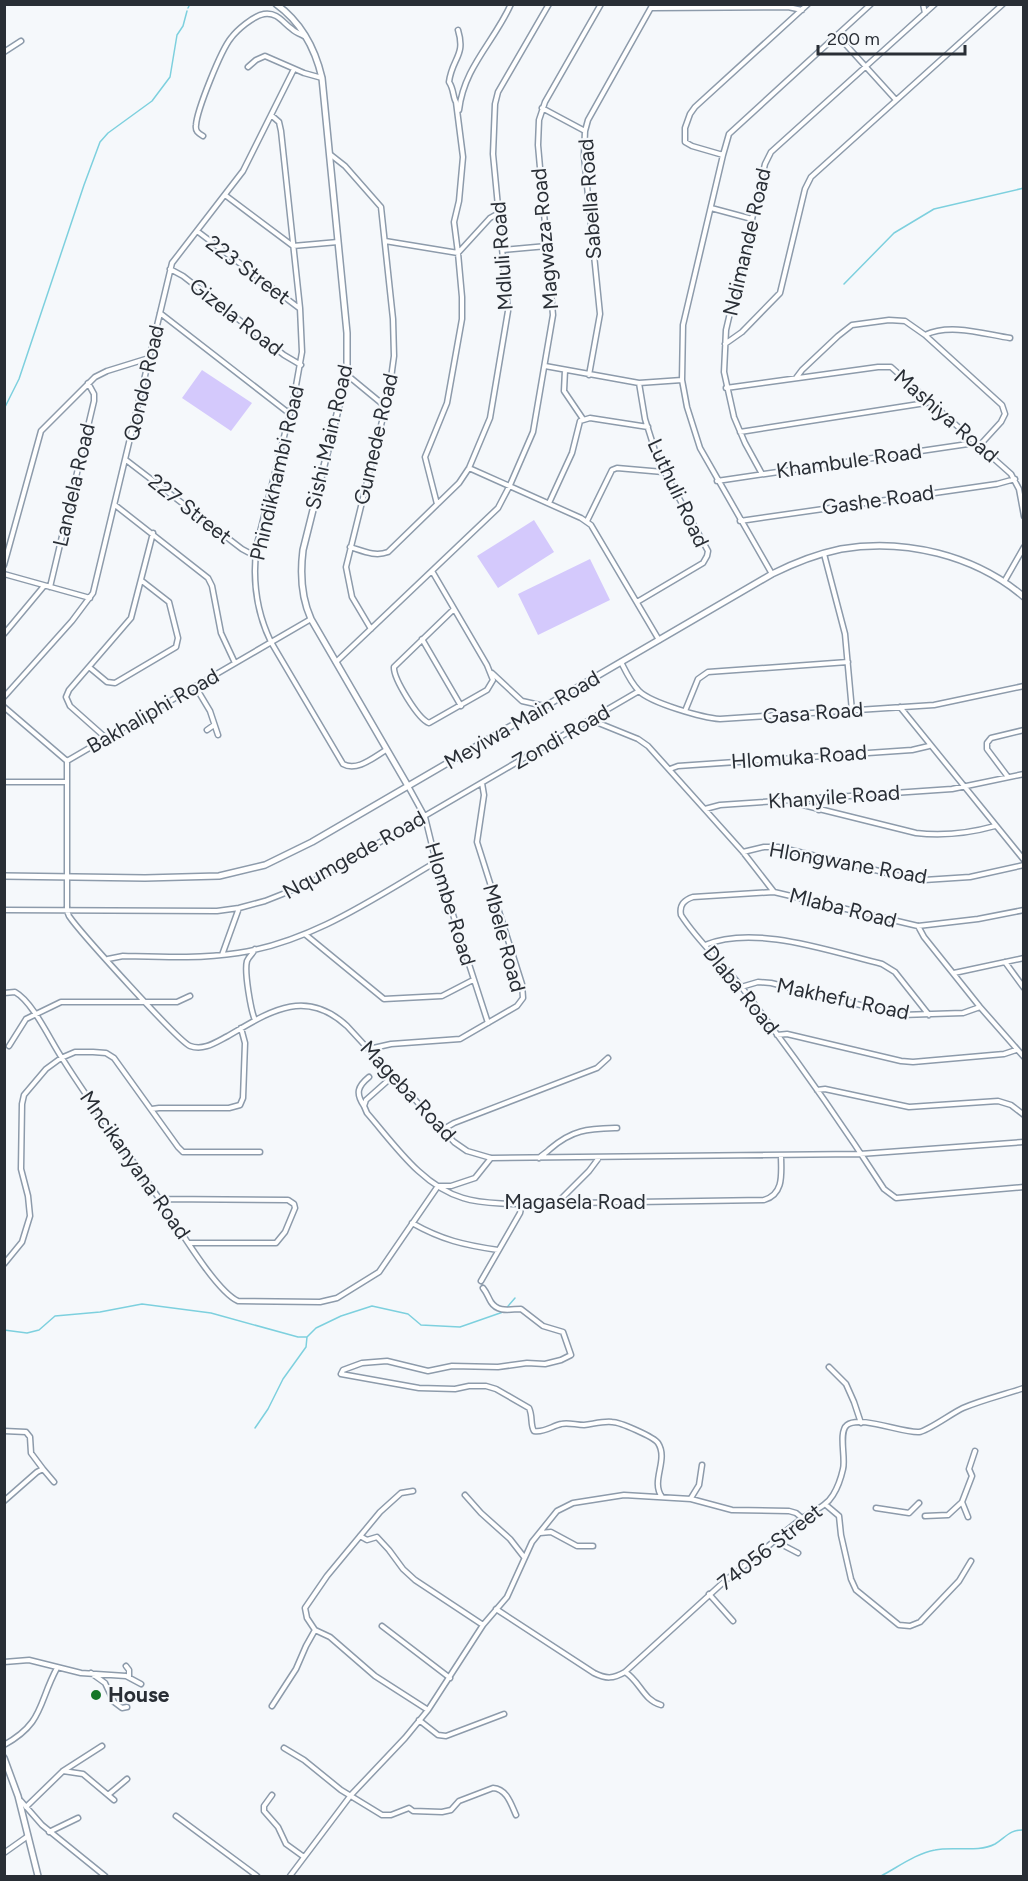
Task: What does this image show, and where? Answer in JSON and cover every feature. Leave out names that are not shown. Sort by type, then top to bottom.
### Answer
[{"type":"street","name":"Sishi Main Road","points":[[276,4],[289,15],[307,38],[318,62],[322,78],[347,333],[346,374],[303,550],[302,589],[311,619],[408,786]]},
{"type":"street","points":[[458,115],[462,88],[480,55],[504,21],[511,4]]},
{"type":"street","name":"Mdluli Road","points":[[350,547],[380,555],[388,552],[459,483],[469,468],[490,418],[508,305],[493,154],[496,98],[549,4]]},
{"type":"street","points":[[723,154],[685,142],[684,134],[690,114],[705,96],[808,4]]},
{"type":"street","points":[[772,574],[700,448],[692,425],[682,380],[684,325],[729,134],[871,4]]},
{"type":"street","points":[[923,4],[925,14]]},
{"type":"street","name":"Ndimande Road","points":[[762,474],[740,432],[726,388],[724,372],[725,344],[731,308],[768,155],[935,4]]},
{"type":"street","points":[[725,344],[742,332],[780,293],[808,181],[1003,4]]},
{"type":"street","name":"Magwaza Road","points":[[336,662],[498,508],[533,432],[553,315],[538,145],[539,120],[542,108],[599,6]]},
{"type":"street","points":[[652,6],[788,7],[802,10]]},
{"type":"street","name":"Sabella Road","points":[[589,375],[600,314],[584,156],[585,130],[593,108],[652,6]]},
{"type":"street","points":[[203,136],[195,127],[209,84],[227,45],[236,33],[257,17],[266,14],[278,16],[290,29],[307,38]]},
{"type":"street","points":[[437,504],[425,457],[447,403],[462,319],[462,297],[454,222],[459,201],[463,157],[454,88],[450,79],[453,66],[462,48],[458,30]]},
{"type":"street","points":[[837,35],[896,100]]},
{"type":"street","points":[[4,52],[21,40]]},
{"type":"street","points":[[249,67],[256,60],[265,56],[322,78]]},
{"type":"street","name":"Qondo Road","points":[[4,697],[91,598],[98,581],[170,269],[175,259],[243,171],[294,69]]},
{"type":"street","points":[[542,108],[585,130]]},
{"type":"street","name":"Phindikhambi Road","points":[[271,115],[279,122],[281,130],[302,337],[301,365],[255,556],[256,594],[262,621],[271,642],[343,764],[352,768],[387,749]]},
{"type":"street","name":"Gumede Road","points":[[331,155],[345,166],[380,204],[385,241],[394,348],[392,379],[346,567],[348,585],[355,603],[371,629]]},
{"type":"street","points":[[225,195],[293,246],[339,242]]},
{"type":"street","points":[[711,208],[752,219]]},
{"type":"street","points":[[458,253],[486,222],[499,213]]},
{"type":"street","name":"223 Street","points":[[197,231],[300,308]]},
{"type":"street","points":[[385,241],[458,253]]},
{"type":"street","points":[[503,250],[547,246]]},
{"type":"street","name":"Gizela Road","points":[[170,269],[277,350],[301,365]]},
{"type":"street","points":[[160,313],[290,414]]},
{"type":"street","points":[[796,378],[830,343],[852,325],[899,320],[910,323],[1005,410],[1004,418],[980,445]]},
{"type":"street","points":[[925,335],[932,331],[951,330],[1010,338]]},
{"type":"street","points":[[4,565],[40,433],[88,383],[107,371],[149,358]]},
{"type":"street","points":[[545,366],[639,383],[682,380]]},
{"type":"street","name":"Mashiya Road","points":[[726,388],[885,366],[896,370],[1005,467],[1015,479],[1019,489],[1023,516]]},
{"type":"street","points":[[565,370],[564,392],[583,419]]},
{"type":"street","points":[[346,374],[386,407]]},
{"type":"street","name":"Landela Road","points":[[50,587],[94,401],[94,394],[88,383]]},
{"type":"street","name":"Luthuli Road","points":[[637,602],[703,563],[707,556],[706,547],[663,472],[648,428],[639,383]]},
{"type":"street","points":[[740,432],[932,402]]},
{"type":"street","points":[[549,503],[572,453],[578,425],[583,419],[590,418],[648,428]]},
{"type":"street","name":"Khambule Road","points":[[717,481],[968,444],[980,445]]},
{"type":"street","name":"227 Street","points":[[126,460],[242,549],[255,556]]},
{"type":"street","points":[[469,468],[587,521],[594,529],[659,640]]},
{"type":"street","points":[[587,521],[612,471],[625,468],[663,472]]},
{"type":"street","name":"Gashe Road","points":[[740,520],[1015,479]]},
{"type":"street","points":[[115,506],[153,533],[210,581],[221,633],[235,663]]},
{"type":"street","points":[[106,738],[66,700],[69,690],[131,618],[153,533]]},
{"type":"street","name":"Meyiwa Main Road","points":[[4,876],[200,877],[235,873],[265,865],[312,842],[772,574],[795,563],[824,554],[868,546],[910,548],[960,560],[1004,582],[1023,597]]},
{"type":"street","points":[[1004,582],[1023,547]]},
{"type":"street","points":[[824,554],[843,624],[852,711]]},
{"type":"street","points":[[432,571],[454,609],[490,672],[493,680],[490,688],[461,706],[434,721],[424,722],[395,676],[394,667],[454,609]]},
{"type":"street","points":[[4,574],[91,598]]},
{"type":"street","points":[[89,667],[107,682],[115,683],[176,647],[178,638],[169,602],[142,581]]},
{"type":"street","points":[[4,634],[44,586]]},
{"type":"street","name":"Bakhaliphi Road","points":[[4,707],[67,761],[311,619]]},
{"type":"street","points":[[422,639],[461,706]]},
{"type":"street","points":[[621,662],[639,691]]},
{"type":"street","points":[[686,711],[699,679],[708,672],[848,662]]},
{"type":"street","points":[[490,672],[522,701],[545,706]]},
{"type":"street","points":[[195,686],[210,711],[218,735]]},
{"type":"street","name":"Gasa Road","points":[[639,691],[650,698],[686,711],[720,719],[949,703],[1023,686]]},
{"type":"street","name":"Zondi Road","points":[[482,783],[639,691]]},
{"type":"street","points":[[900,707],[929,746],[1023,860]]},
{"type":"street","name":"Mlaba Road","points":[[590,720],[643,742],[670,769],[743,852],[774,892],[918,926],[978,919],[1023,910]]},
{"type":"street","points":[[207,730],[214,725]]},
{"type":"street","points":[[1008,777],[987,749],[987,743],[991,738],[1023,730]]},
{"type":"street","name":"Hlomuka Road","points":[[670,769],[678,766],[912,750],[929,746]]},
{"type":"street","points":[[67,761],[67,911]]},
{"type":"street","name":"Khanyile Road","points":[[705,809],[720,805],[964,788],[1023,774]]},
{"type":"street","points":[[4,782],[67,782]]},
{"type":"street","name":"Nqumgede Road","points":[[4,910],[200,912],[239,908],[285,894],[308,884],[482,783]]},
{"type":"street","name":"Mbele Road","points":[[369,1049],[377,1046],[460,1039],[521,1002],[524,994],[477,842],[484,795],[482,783]]},
{"type":"street","name":"Hlombe Road","points":[[408,786],[425,817],[436,862],[488,1023]]},
{"type":"street","points":[[819,810],[820,798]]},
{"type":"street","points":[[787,801],[896,829],[927,834],[974,831],[995,826]]},
{"type":"street","name":"Hlongwane Road","points":[[743,852],[764,847],[786,849],[924,880],[970,877],[1023,865]]},
{"type":"street","points":[[107,959],[123,956],[222,955],[255,949],[306,935],[436,862]]},
{"type":"street","name":"Dlaba Road","points":[[774,892],[687,899],[681,906],[681,915],[741,987],[777,1035],[884,1189],[896,1198],[1023,1187]]},
{"type":"street","points":[[222,955],[239,908]]},
{"type":"street","name":"Mageba Road","points":[[67,911],[71,919],[107,959],[189,1046],[209,1046],[255,1020],[284,1007],[306,1005],[319,1008],[341,1020],[442,1130],[467,1151],[491,1158],[860,1154],[1023,1142]]},
{"type":"street","points":[[918,926],[924,937],[980,1007],[1023,1057]]},
{"type":"street","points":[[306,935],[384,999],[442,996],[473,980]]},
{"type":"street","points":[[705,945],[721,940],[770,937],[882,964],[894,972],[929,1016]]},
{"type":"street","points":[[255,949],[247,962],[246,977],[255,1020]]},
{"type":"street","points":[[954,973],[1023,958]]},
{"type":"street","points":[[1005,962],[1023,988]]},
{"type":"street","name":"Makhefu Road","points":[[741,987],[758,982],[771,983],[901,1015],[929,1016],[969,1013],[980,1007]]},
{"type":"street","name":"Mncikanyana Road","points":[[4,993],[10,991],[19,994],[35,1014],[61,1058],[189,1243],[221,1286],[233,1298],[243,1301],[327,1301],[344,1294],[375,1276],[438,1186]]},
{"type":"street","points":[[9,1046],[26,1019],[61,1002],[177,1002],[190,996]]},
{"type":"street","points":[[152,1109],[229,1108],[240,1105],[243,1098],[244,1076],[242,1028]]},
{"type":"street","points":[[777,1035],[787,1034],[913,1062],[1004,1054],[1016,1050]]},
{"type":"street","points":[[4,1264],[22,1242],[30,1216],[21,1169],[23,1097],[42,1073],[61,1058],[80,1052],[101,1052],[110,1055],[183,1152],[260,1152]]},
{"type":"street","points":[[442,1130],[454,1123],[597,1068],[608,1058]]},
{"type":"street","points":[[364,1106],[366,1100],[393,1076]]},
{"type":"street","points":[[364,1106],[358,1089],[359,1085],[369,1077]]},
{"type":"street","points":[[817,1090],[825,1089],[909,1107],[998,1101],[1011,1105],[1023,1115]]},
{"type":"street","name":"Magasela Road","points":[[364,1106],[366,1113],[414,1166],[438,1186],[459,1197],[471,1200],[522,1204],[768,1200],[774,1196],[781,1185],[781,1155]]},
{"type":"street","points":[[539,1159],[569,1135],[589,1130],[617,1128]]},
{"type":"street","points":[[438,1186],[451,1186],[475,1178],[491,1158]]},
{"type":"street","points":[[557,1203],[599,1158]]},
{"type":"street","points":[[159,1199],[288,1200],[294,1204],[295,1208],[285,1232],[276,1243],[189,1243]]},
{"type":"street","points":[[481,1281],[520,1213],[522,1204]]},
{"type":"street","points":[[412,1223],[456,1243],[498,1250]]},
{"type":"street","points":[[483,1288],[493,1304],[503,1310],[521,1309],[543,1326],[563,1332],[571,1355],[545,1364],[527,1363],[498,1367],[452,1366],[428,1371],[392,1361],[362,1363],[343,1370],[341,1374],[419,1388],[455,1389],[480,1386],[494,1389],[527,1406],[532,1414],[531,1426],[534,1431],[542,1432],[550,1426],[564,1423],[585,1425],[619,1423],[658,1443],[661,1452],[657,1489],[662,1497]]},
{"type":"street","points":[[829,1367],[846,1384],[861,1423],[911,1431],[924,1431],[965,1408],[1023,1388]]},
{"type":"street","name":"74056 Street","points":[[625,1672],[709,1594],[802,1518],[826,1505],[836,1489],[843,1470],[842,1437],[845,1427],[853,1423],[861,1423]]},
{"type":"street","points":[[4,1431],[18,1430],[28,1434],[31,1453],[54,1482]]},
{"type":"street","points":[[925,1516],[948,1515],[962,1502],[972,1476],[969,1469],[975,1451]]},
{"type":"street","points":[[691,1499],[699,1485],[702,1465]]},
{"type":"street","points":[[4,1501],[43,1469]]},
{"type":"street","points":[[413,1491],[401,1493],[394,1498],[327,1576],[305,1608],[307,1617],[315,1630],[330,1637],[375,1676],[428,1710]]},
{"type":"street","points":[[465,1495],[510,1539],[524,1557]]},
{"type":"street","points":[[290,1876],[351,1795],[428,1710],[483,1625],[512,1588],[524,1557],[557,1511],[573,1503],[624,1495],[691,1499],[732,1510],[793,1511],[802,1518]]},
{"type":"street","points":[[962,1502],[968,1517]]},
{"type":"street","points":[[876,1508],[909,1513],[919,1503]]},
{"type":"street","points":[[826,1505],[838,1516],[851,1579],[856,1590],[899,1624],[910,1626],[920,1622],[958,1581],[971,1561]]},
{"type":"street","points":[[539,1534],[550,1532],[577,1546],[593,1546]]},
{"type":"street","points":[[360,1536],[367,1540],[376,1538],[415,1580],[483,1625]]},
{"type":"street","points":[[775,1541],[798,1553]]},
{"type":"street","points":[[709,1594],[733,1621]]},
{"type":"street","points":[[495,1609],[601,1677],[612,1678],[625,1672],[632,1677],[649,1699],[661,1705]]},
{"type":"street","points":[[382,1626],[450,1678]]},
{"type":"street","points":[[272,1706],[296,1669],[315,1630]]},
{"type":"street","points":[[4,1662],[29,1660],[81,1673],[129,1677],[141,1684]]},
{"type":"street","points":[[126,1666],[129,1670],[129,1677]]},
{"type":"street","points":[[4,1745],[17,1738],[35,1719],[57,1668]]},
{"type":"street","points":[[90,1672],[105,1683],[114,1702],[125,1709]]},
{"type":"street","points":[[419,1720],[438,1735],[446,1737],[504,1714]]},
{"type":"street","points":[[27,1807],[63,1771],[102,1746]]},
{"type":"street","points":[[284,1748],[341,1790],[382,1815],[391,1815],[409,1808],[413,1811],[436,1813],[451,1810],[459,1801],[494,1788],[505,1792],[516,1815]]},
{"type":"street","points":[[5,1759],[18,1796],[38,1876]]},
{"type":"street","points":[[63,1771],[83,1774],[114,1800]]},
{"type":"street","points":[[108,1795],[128,1779]]},
{"type":"street","points":[[272,1795],[264,1806],[264,1811],[278,1827],[286,1844],[304,1857]]},
{"type":"street","points":[[18,1796],[50,1832],[105,1876]]},
{"type":"street","points":[[176,1816],[257,1876]]},
{"type":"street","points":[[50,1832],[78,1818]]},
{"type":"street","points":[[24,1821],[37,1820]]},
{"type":"street","points":[[4,1853],[28,1836]]},
{"type":"shaded area","points":[[202,370],[252,403],[231,431],[182,398]]},
{"type":"shaded area","points":[[534,520],[554,552],[498,588],[477,556]]},
{"type":"shaded area","points":[[590,559],[610,600],[538,635],[518,594]]},
{"type":"waterway","points":[[188,8],[190,4]]},
{"type":"waterway","points":[[4,409],[19,379],[100,142],[108,133],[152,101],[170,77],[177,35],[183,26],[187,11]]},
{"type":"waterway","points":[[844,284],[894,233],[934,209],[1024,188]]},
{"type":"waterway","points":[[4,1330],[27,1333],[39,1330],[55,1316],[100,1312],[142,1304],[211,1313],[298,1337],[307,1337],[316,1328],[341,1316],[372,1306],[408,1314],[421,1325],[460,1327],[503,1312],[515,1298]]},
{"type":"waterway","points":[[255,1428],[268,1409],[283,1379],[306,1347],[307,1337]]},
{"type":"waterway","points":[[881,1876],[914,1857],[928,1852],[942,1849],[988,1847],[1011,1832],[1024,1830]]},
{"type":"place","name":"House","points":[[96,1695]]}]
